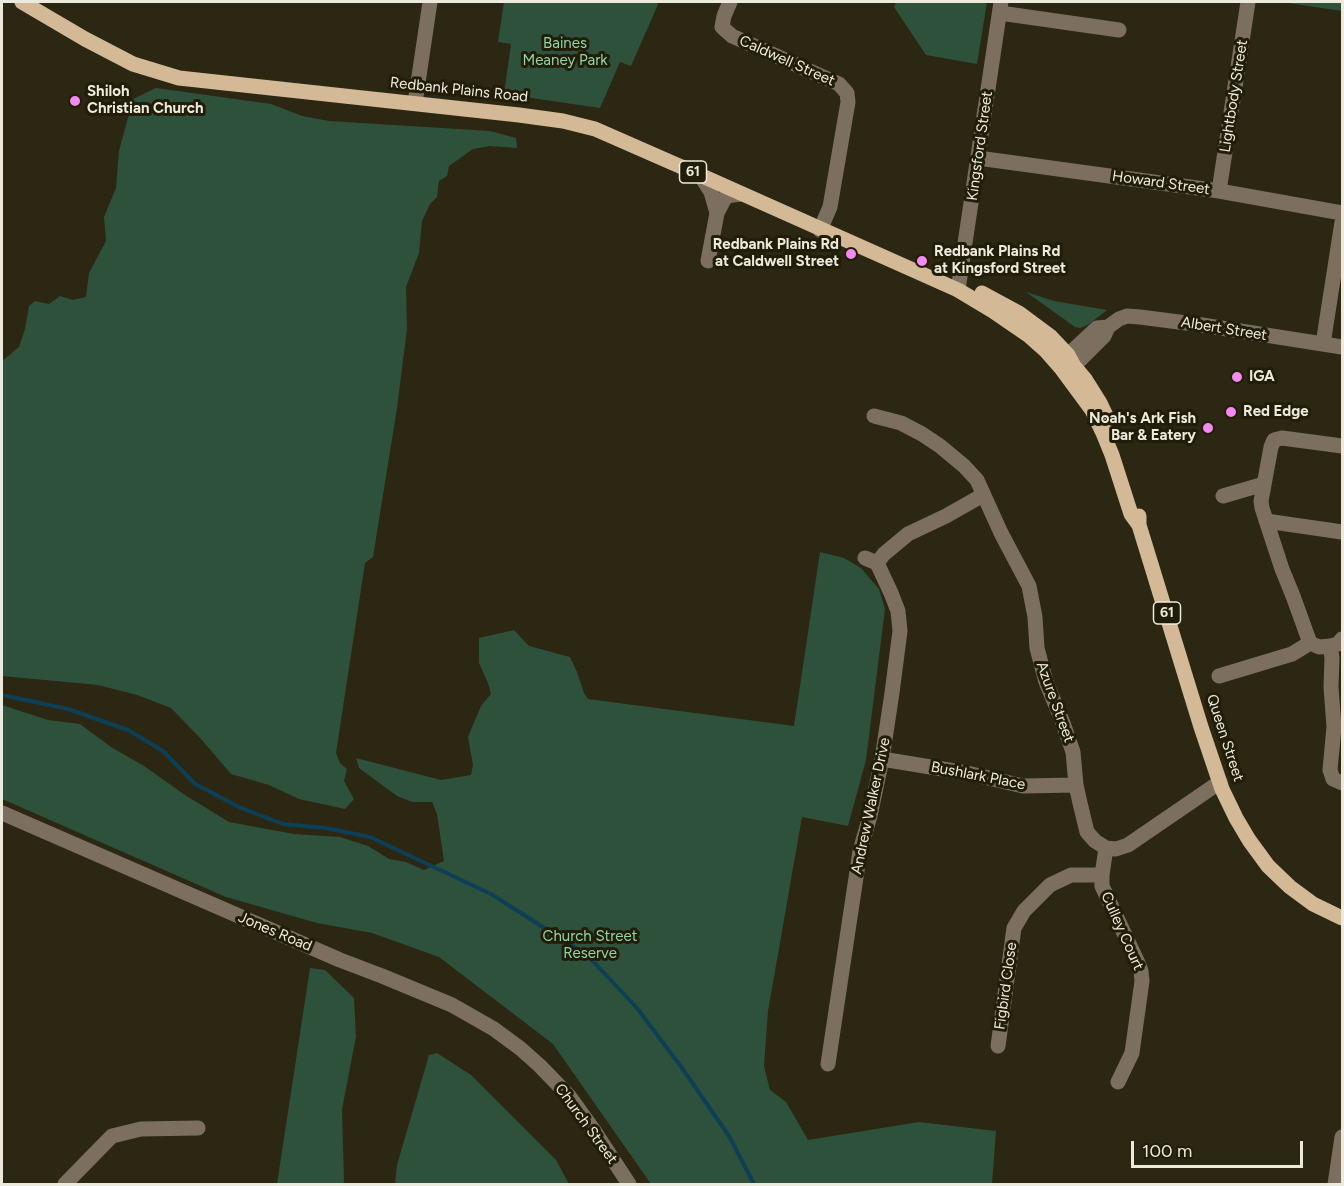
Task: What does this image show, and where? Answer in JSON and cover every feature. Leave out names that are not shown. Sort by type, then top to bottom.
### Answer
[{"type":"main road","name":"Redbank Plains Road","points":[[21,2],[133,64],[179,78],[519,114],[595,129],[884,258]]},
{"type":"main road","name":"Queen Street","points":[[884,258],[958,290],[982,292],[1019,313],[1050,336],[1068,363],[1092,410],[1109,448],[1131,514],[1139,525],[1201,727],[1220,782],[1236,818],[1268,867],[1313,904],[1342,918]]},
{"type":"street","points":[[415,103],[430,2]]},
{"type":"street","name":"Caldwell Street","points":[[730,2],[722,27],[732,36],[839,84],[847,93],[848,102],[830,207],[820,230]]},
{"type":"street","name":"Lightbody Street","points":[[1219,191],[1248,2]]},
{"type":"street","points":[[1001,7],[1119,30]]},
{"type":"street","name":"Kingsford Street","points":[[958,290],[1001,7]]},
{"type":"street","name":"Howard Street","points":[[978,158],[1219,191],[1342,213]]},
{"type":"street","points":[[700,175],[711,192],[717,213]]},
{"type":"street","points":[[708,261],[717,213],[726,196],[741,194]]},
{"type":"street","points":[[1323,344],[1342,222]]},
{"type":"street","name":"Albert Street","points":[[1068,363],[1097,328],[1108,327],[1126,316],[1140,316],[1342,347]]},
{"type":"street","name":"Azure Street","points":[[874,416],[901,423],[922,434],[964,466],[976,480],[1029,586],[1035,617],[1037,648],[1046,682],[1064,723],[1073,752],[1076,785],[1087,832],[1106,848]]},
{"type":"street","points":[[1342,446],[1282,438],[1274,440],[1261,501],[1282,569],[1310,643],[1319,647],[1336,643],[1332,658],[1331,687],[1334,727],[1330,770],[1333,779],[1342,783]]},
{"type":"street","points":[[1223,496],[1264,484]]},
{"type":"street","name":"Andrew Walker Drive","points":[[828,1064],[860,851],[882,759],[900,631],[898,611],[891,593],[871,561],[884,554],[908,534],[983,495]]},
{"type":"street","points":[[1266,521],[1342,532]]},
{"type":"street","points":[[1219,676],[1292,654],[1310,643]]},
{"type":"street","name":"Bushlark Place","points":[[882,759],[967,773],[1023,786],[1076,785]]},
{"type":"street","points":[[1106,848],[1116,849],[1128,845],[1220,782]]},
{"type":"street","name":"Jones Road","points":[[2,813],[340,960],[452,1005],[494,1029],[522,1049],[540,1066]]},
{"type":"street","name":"Culley Court","points":[[1106,848],[1102,886],[1141,971],[1142,981],[1132,1053],[1118,1082]]},
{"type":"street","name":"Figbird Close","points":[[998,1046],[1014,928],[1024,911],[1057,881],[1071,875],[1102,875]]},
{"type":"street","name":"Church Street","points":[[540,1066],[569,1096],[629,1185]]},
{"type":"street","points":[[66,1185],[112,1136],[141,1129],[198,1128]]},
{"type":"street","points":[[1335,1185],[1342,1137]]},
{"type":"green space","name":"Baines Meaney Park","points":[[504,2],[659,2],[631,66],[620,62],[600,108],[504,94],[511,44],[498,42]]},
{"type":"green space","points":[[896,2],[987,2],[977,64],[926,55],[894,7]]},
{"type":"green space","points":[[1281,2],[1342,2],[1342,11]]},
{"type":"green space","points":[[156,88],[271,104],[302,116],[329,121],[490,131],[516,138],[517,148],[490,146],[473,149],[449,166],[447,176],[439,181],[437,197],[430,204],[422,221],[419,253],[406,287],[407,329],[397,408],[373,557],[365,563],[336,753],[340,763],[347,769],[344,781],[354,799],[345,809],[299,799],[269,785],[231,774],[171,708],[137,695],[98,685],[2,676],[2,361],[19,347],[29,306],[35,301],[49,304],[60,296],[73,300],[86,297],[89,273],[106,241],[104,217],[116,188],[119,151],[133,99]]},
{"type":"green space","points":[[1026,292],[1054,301],[1107,310],[1088,325],[1075,327]]},
{"type":"green space","name":"Church Street Reserve","points":[[820,552],[844,558],[861,568],[879,589],[885,609],[866,760],[848,826],[802,817],[768,1011],[764,1066],[770,1090],[786,1102],[808,1140],[919,1122],[996,1131],[992,1184],[651,1184],[553,1044],[439,957],[372,933],[317,923],[226,897],[2,799],[2,705],[48,720],[80,724],[111,747],[229,822],[294,834],[340,837],[368,846],[389,859],[406,862],[424,870],[444,861],[437,814],[432,802],[412,802],[397,796],[359,768],[356,758],[441,780],[471,775],[473,765],[468,737],[481,706],[491,694],[479,663],[479,638],[514,630],[529,646],[570,657],[588,699],[794,726]]},
{"type":"green space","points":[[310,968],[325,970],[354,998],[356,1037],[342,1109],[344,1184],[277,1184]]},
{"type":"green space","points":[[437,1053],[471,1075],[556,1160],[569,1184],[395,1184],[397,1165],[429,1055]]},
{"type":"waterway","points":[[2,695],[68,709],[128,730],[163,751],[195,784],[241,808],[283,824],[326,828],[370,837],[491,894],[557,936],[589,957],[637,1008],[729,1136],[754,1184]]},
{"type":"place","name":"Shiloh Christian Church","points":[[75,101]]},
{"type":"place","name":"Redbank Plains Rd at Caldwell Street","points":[[851,254]]},
{"type":"place","name":"Redbank Plains Rd at Kingsford Street","points":[[922,261]]},
{"type":"place","name":"IGA","points":[[1237,377]]},
{"type":"place","name":"Red Edge","points":[[1231,412]]},
{"type":"place","name":"Noah's Ark Fish Bar & Eatery","points":[[1208,428]]}]
